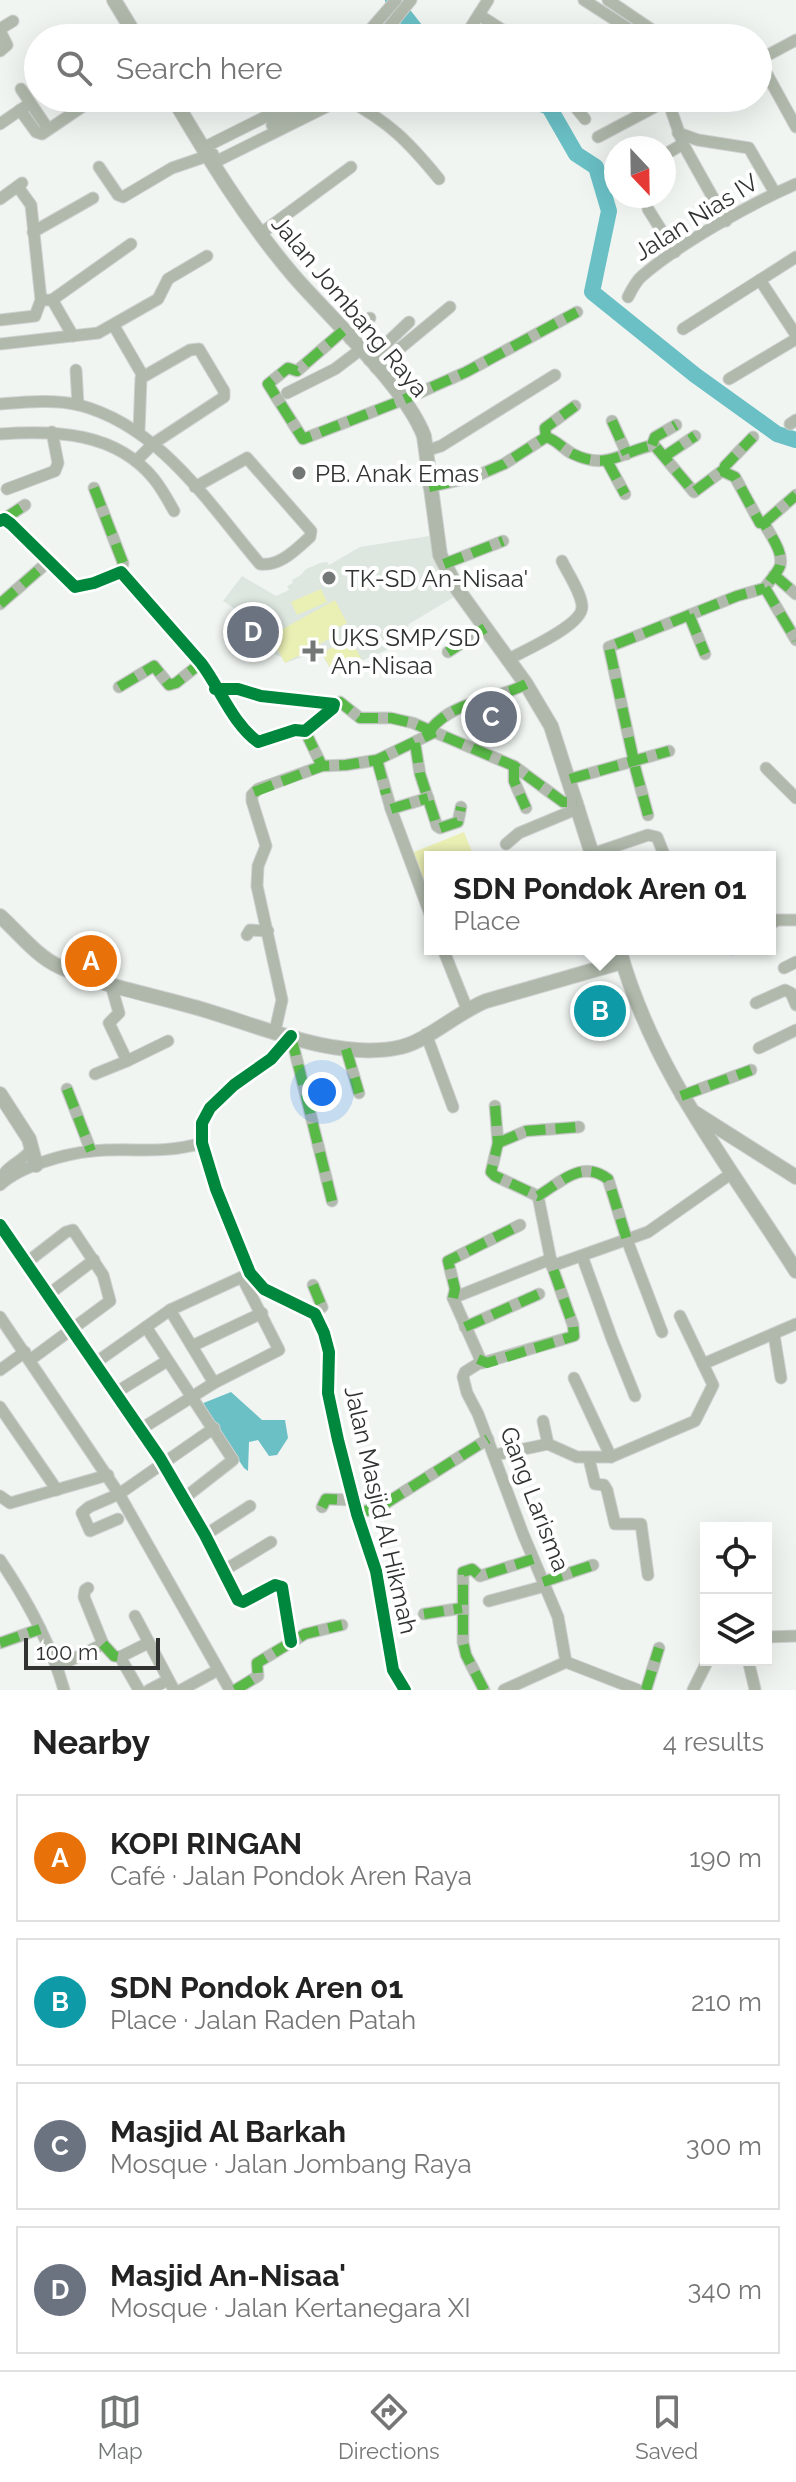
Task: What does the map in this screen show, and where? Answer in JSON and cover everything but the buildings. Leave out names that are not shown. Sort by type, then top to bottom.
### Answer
[{"type":"main road","points":[[121,3],[131,24]]},
{"type":"main road","name":"Jalan Jombang Raya","points":[[181,112],[260,234],[403,400],[419,423],[436,539],[444,564],[551,726],[591,851]]},
{"type":"main road","points":[[0,916],[43,957],[57,966],[111,985],[346,1049],[400,1048],[467,1009],[620,955],[642,1019],[681,1096],[796,1271]]},
{"type":"main road","points":[[0,1094],[29,1139],[33,1158]]},
{"type":"main road","points":[[689,1110],[794,1172]]},
{"type":"main road","points":[[720,1155],[738,1139]]},
{"type":"street","points":[[473,24],[488,0]]},
{"type":"street","points":[[586,0],[622,24]]},
{"type":"street","points":[[608,0],[643,24]]},
{"type":"street","points":[[382,24],[405,2]]},
{"type":"street","points":[[479,15],[493,24]]},
{"type":"street","points":[[387,24],[390,18]]},
{"type":"street","points":[[0,51],[7,45],[0,30],[13,21]]},
{"type":"street","points":[[772,56],[796,40]]},
{"type":"street","points":[[772,82],[796,127]]},
{"type":"street","points":[[21,89],[24,102]]},
{"type":"street","points":[[0,124],[24,108]]},
{"type":"street","points":[[30,112],[48,129],[74,112]]},
{"type":"street","points":[[208,156],[280,112]]},
{"type":"street","points":[[208,156],[292,112]]},
{"type":"street","points":[[99,167],[118,195],[123,197],[172,168],[315,112]]},
{"type":"street","points":[[368,112],[408,141],[439,179]]},
{"type":"street","points":[[579,112],[585,119]]},
{"type":"street","points":[[598,137],[644,112]]},
{"type":"street","points":[[670,112],[680,139],[726,221]]},
{"type":"street","points":[[676,143],[680,139],[698,140],[749,148],[775,193]]},
{"type":"street","points":[[260,234],[351,167]]},
{"type":"street","name":"Jalan Nias IV","points":[[628,297],[642,276],[675,252],[775,193],[796,184]]},
{"type":"street","points":[[0,199],[21,185],[29,201],[46,300],[73,336]]},
{"type":"street","points":[[33,232],[93,198]]},
{"type":"street","points":[[648,209],[675,252]]},
{"type":"street","points":[[0,320],[35,316],[46,300],[131,244]]},
{"type":"street","points":[[0,344],[98,333],[158,299],[168,279],[207,256]]},
{"type":"street","points":[[683,329],[796,257]]},
{"type":"street","points":[[729,379],[796,337],[760,280]]},
{"type":"street","points":[[450,307],[360,350],[309,361],[297,371],[286,369],[268,386],[303,439],[466,372],[577,312]]},
{"type":"street","points":[[360,350],[370,318]]},
{"type":"street","points":[[287,393],[340,365],[409,322]]},
{"type":"street","points":[[114,326],[143,376]]},
{"type":"street","points":[[136,461],[154,443],[221,400],[224,391],[197,348],[139,381],[139,431]]},
{"type":"street","points":[[309,361],[321,375]]},
{"type":"street","points":[[76,370],[78,405]]},
{"type":"street","points":[[425,451],[441,446],[555,375]]},
{"type":"street","points":[[0,404],[52,402],[78,405],[139,431],[195,487],[260,564],[282,559],[311,535],[311,531],[247,458],[195,487]]},
{"type":"street","points":[[575,406],[545,428],[546,437],[570,453],[593,462],[607,461],[652,445],[655,437],[676,425]]},
{"type":"street","points":[[612,421],[627,454]]},
{"type":"street","points":[[0,434],[52,432],[94,440],[118,449],[155,480],[174,511]]},
{"type":"street","points":[[7,489],[55,471],[58,463],[52,432]]},
{"type":"street","points":[[665,456],[695,436]]},
{"type":"street","points":[[429,487],[474,477],[504,464],[546,437]]},
{"type":"street","points":[[652,445],[694,492],[724,471],[725,466],[753,437]]},
{"type":"street","points":[[607,461],[625,494]]},
{"type":"street","points":[[648,815],[609,647],[737,596],[765,588],[779,567],[780,558],[764,523],[760,523],[754,515],[735,477],[724,471]]},
{"type":"street","points":[[94,488],[123,563],[121,572]]},
{"type":"street","points":[[764,523],[796,495]]},
{"type":"street","points":[[25,505],[2,520],[75,587],[121,572]]},
{"type":"street","points":[[444,564],[503,541]]},
{"type":"street","points":[[0,604],[49,561]]},
{"type":"street","points":[[507,660],[570,625],[579,616],[581,601],[562,561]]},
{"type":"street","points":[[121,572],[201,663],[211,676],[215,689],[258,742],[295,730],[305,731],[334,704]]},
{"type":"street","points":[[774,575],[796,594]]},
{"type":"street","points":[[765,588],[796,640]]},
{"type":"street","points":[[689,615],[705,654]]},
{"type":"street","points":[[448,652],[485,628]]},
{"type":"street","points":[[119,687],[154,666],[169,685],[176,683],[201,663]]},
{"type":"street","points":[[275,1031],[282,1000],[256,876],[266,846],[251,797],[258,789],[322,766],[377,760],[415,743],[455,708],[498,696],[526,684]]},
{"type":"street","points":[[215,689],[238,689],[261,696],[334,704],[340,702],[357,717],[391,718],[432,731],[514,766],[563,802],[578,805]]},
{"type":"street","points":[[305,731],[322,766]]},
{"type":"street","points":[[415,743],[428,798],[440,828],[458,822],[461,807]]},
{"type":"street","points":[[570,779],[669,751]]},
{"type":"street","points":[[377,760],[391,809],[424,898]]},
{"type":"street","points":[[514,766],[514,781],[526,808]]},
{"type":"street","points":[[766,768],[796,798]]},
{"type":"street","points":[[391,809],[428,798]]},
{"type":"street","points":[[506,844],[519,833],[578,805]]},
{"type":"street","points":[[605,851],[648,835],[659,840],[663,851]]},
{"type":"street","points":[[776,921],[796,920]]},
{"type":"street","points":[[247,935],[251,930],[268,931]]},
{"type":"street","points":[[445,955],[467,1009]]},
{"type":"street","points":[[784,968],[796,962]]},
{"type":"street","points":[[111,985],[119,1013],[109,1023],[127,1061]]},
{"type":"street","points":[[756,1003],[785,990],[791,993],[796,1005]]},
{"type":"street","points":[[759,1048],[796,1030]]},
{"type":"street","points":[[426,1034],[453,1107]]},
{"type":"street","points":[[291,1036],[271,1059],[234,1085],[210,1108],[202,1123],[202,1143],[216,1189],[250,1273],[264,1289],[313,1313],[322,1307],[313,1285]]},
{"type":"street","points":[[291,1036],[332,1201]]},
{"type":"street","points":[[95,1074],[168,1041]]},
{"type":"street","points":[[346,1049],[359,1093]]},
{"type":"street","points":[[681,1096],[751,1070]]},
{"type":"street","points":[[67,1089],[91,1151]]},
{"type":"street","points":[[495,1106],[498,1143],[491,1172],[538,1196]]},
{"type":"street","points":[[498,1143],[526,1131],[579,1127]]},
{"type":"street","points":[[0,1184],[33,1158],[91,1151],[168,1152],[202,1143]]},
{"type":"street","points":[[538,1196],[578,1171],[591,1169],[608,1179],[662,1332]]},
{"type":"street","points":[[453,1298],[552,1262],[582,1256],[627,1240],[655,1227],[732,1173]]},
{"type":"street","points":[[520,1225],[446,1264],[455,1289],[453,1298],[481,1362],[574,1336],[552,1262],[538,1196]]},
{"type":"street","points":[[0,1225],[164,1465],[238,1600],[243,1602],[280,1585],[291,1642]]},
{"type":"street","points":[[0,1370],[28,1356],[110,1301],[103,1275],[73,1230],[26,1263]]},
{"type":"street","points":[[582,1256],[635,1396]]},
{"type":"street","points":[[49,1294],[94,1260]]},
{"type":"street","points":[[95,1363],[170,1310],[242,1277],[279,1350],[214,1383],[141,1429]]},
{"type":"street","points":[[465,1327],[539,1294]]},
{"type":"street","points":[[170,1310],[214,1383]]},
{"type":"street","points":[[192,1346],[262,1313]]},
{"type":"street","name":"Jalan Masjid Al Hikmah","points":[[313,1313],[329,1352],[328,1393],[353,1500],[376,1571],[393,1670],[405,1690]]},
{"type":"street","points":[[495,1455],[548,1444],[566,1454],[589,1459],[611,1457],[698,1419],[713,1390],[680,1316]]},
{"type":"street","points":[[0,1317],[108,1475],[232,1690],[258,1676],[257,1663],[291,1642],[305,1634],[342,1625]]},
{"type":"street","points":[[703,1364],[796,1324]]},
{"type":"street","points":[[146,1327],[190,1398],[232,1456],[233,1463],[183,1499]]},
{"type":"street","points":[[774,1335],[781,1378]]},
{"type":"street","points":[[115,1393],[167,1361]]},
{"type":"street","name":"Gang Larisma","points":[[481,1362],[463,1377],[558,1617],[566,1662]]},
{"type":"street","points":[[574,1378],[611,1457]]},
{"type":"street","points":[[0,1407],[57,1490]]},
{"type":"street","points":[[543,1421],[548,1444]]},
{"type":"street","points":[[118,1519],[90,1531],[82,1513],[119,1494],[214,1428]]},
{"type":"street","points":[[357,1514],[383,1505],[488,1439]]},
{"type":"street","points":[[589,1459],[595,1484],[604,1485],[607,1490],[615,1524],[641,1524],[648,1575]]},
{"type":"street","points":[[0,1496],[10,1503],[108,1475]]},
{"type":"street","points":[[322,1507],[326,1499],[353,1500]]},
{"type":"street","points":[[205,1535],[250,1506]]},
{"type":"street","points":[[223,1571],[271,1542]]},
{"type":"street","points":[[484,1690],[465,1650],[462,1608],[464,1570],[472,1569],[480,1576],[533,1559]]},
{"type":"street","points":[[0,1560],[40,1629],[64,1690]]},
{"type":"street","points":[[489,1601],[593,1565]]},
{"type":"street","points":[[88,1588],[84,1597],[103,1644],[114,1656],[120,1657],[148,1643]]},
{"type":"street","points":[[424,1614],[462,1608]]},
{"type":"street","points":[[135,1616],[171,1685],[149,1690]]},
{"type":"street","points":[[0,1643],[40,1629]]},
{"type":"street","points":[[772,1637],[796,1636]]},
{"type":"street","points":[[57,1667],[103,1644]]},
{"type":"street","points":[[646,1690],[659,1648]]},
{"type":"street","points":[[120,1657],[139,1690]]},
{"type":"street","points":[[507,1689],[566,1662],[638,1690]]},
{"type":"street","points":[[693,1690],[705,1666]]},
{"type":"street","points":[[749,1666],[755,1689]]},
{"type":"street","points":[[181,1690],[218,1670]]},
{"type":"shaded area","points":[[429,536],[438,569],[454,597],[409,624],[393,644],[394,647],[333,673],[320,651],[285,663],[282,657],[238,642],[250,619],[223,601],[242,576],[276,596],[289,590],[287,586],[306,569],[320,563],[327,562],[329,565],[360,547]]},
{"type":"green space","points":[[321,589],[327,602],[297,615],[291,602]]},
{"type":"green space","points":[[335,600],[347,623],[333,630],[336,635],[285,663],[270,636]]},
{"type":"green space","points":[[350,638],[361,658],[333,673],[322,653]]},
{"type":"green space","points":[[464,832],[472,851],[424,851],[424,891],[409,854]]},
{"type":"water","points":[[231,1392],[262,1420],[285,1420],[288,1438],[277,1455],[269,1456],[258,1440],[249,1442],[248,1471],[201,1404]]},
{"type":"waterway","points":[[393,1],[411,24]]},
{"type":"waterway","points":[[552,112],[576,154],[596,167],[609,211],[592,292],[695,375],[777,434],[796,440]]},
{"type":"marked path","points":[[343,331],[297,371],[288,368],[268,384],[303,439],[466,372],[577,312]]},
{"type":"marked path","points":[[546,437],[545,428],[575,406]]},
{"type":"marked path","points":[[612,421],[627,454]]},
{"type":"marked path","points":[[652,445],[655,437],[676,425]]},
{"type":"marked path","points":[[665,456],[695,436]]},
{"type":"marked path","points":[[546,437],[573,454],[596,461],[654,445],[694,492],[722,471],[735,477],[780,555],[779,569],[765,588]]},
{"type":"marked path","points":[[429,487],[474,477],[504,464],[546,437]]},
{"type":"marked path","points":[[724,471],[725,466],[753,437]]},
{"type":"marked path","points":[[607,461],[625,494]]},
{"type":"marked path","points":[[94,488],[123,563],[121,572]]},
{"type":"marked path","points":[[764,523],[796,495]]},
{"type":"marked path","points":[[4,519],[25,505]]},
{"type":"marked path","points":[[444,564],[503,541]]},
{"type":"marked path","points":[[0,604],[49,561]]},
{"type":"marked path","points":[[774,575],[796,594]]},
{"type":"marked path","points":[[765,588],[796,640]]},
{"type":"marked path","points":[[648,815],[609,647],[737,596],[765,588]]},
{"type":"marked path","points":[[689,615],[705,654]]},
{"type":"marked path","points":[[448,652],[485,628]]},
{"type":"marked path","points":[[119,687],[154,666],[169,685],[176,683],[201,663]]},
{"type":"marked path","points":[[430,730],[462,707],[526,684]]},
{"type":"marked path","points":[[334,704],[340,702],[360,718],[391,718],[413,723],[514,766],[563,802],[577,802]]},
{"type":"marked path","points":[[305,731],[322,766]]},
{"type":"marked path","points":[[254,792],[322,766],[377,760],[435,732]]},
{"type":"marked path","points":[[415,743],[420,774],[437,826],[440,828],[458,822],[461,807]]},
{"type":"marked path","points":[[570,779],[669,751]]},
{"type":"marked path","points":[[377,760],[386,794]]},
{"type":"marked path","points":[[514,766],[514,781],[526,808]]},
{"type":"marked path","points":[[391,809],[428,798]]},
{"type":"marked path","points":[[291,1036],[332,1201]]},
{"type":"marked path","points":[[346,1049],[359,1093]]},
{"type":"marked path","points":[[681,1096],[751,1070]]},
{"type":"marked path","points":[[67,1089],[91,1151]]},
{"type":"marked path","points":[[495,1106],[498,1143],[491,1172],[538,1196],[572,1175],[589,1171],[598,1173],[608,1179],[627,1240]]},
{"type":"marked path","points":[[498,1143],[526,1131],[579,1127]]},
{"type":"marked path","points":[[453,1298],[455,1289],[448,1261],[520,1225]]},
{"type":"marked path","points":[[478,1359],[487,1363],[574,1336],[552,1266]]},
{"type":"marked path","points":[[313,1285],[322,1307],[313,1313]]},
{"type":"marked path","points":[[465,1327],[539,1294]]},
{"type":"marked path","points":[[357,1514],[383,1505],[488,1439]]},
{"type":"marked path","points":[[322,1507],[326,1499],[353,1500]]},
{"type":"marked path","points":[[484,1690],[466,1655],[463,1642],[463,1572],[472,1569],[480,1576],[533,1559]]},
{"type":"marked path","points":[[543,1582],[593,1565]]},
{"type":"marked path","points":[[424,1614],[462,1608]]},
{"type":"marked path","points":[[235,1690],[258,1676],[257,1663],[305,1634],[342,1625]]},
{"type":"marked path","points":[[0,1643],[40,1629]]},
{"type":"marked path","points":[[103,1644],[114,1656],[120,1657]]},
{"type":"marked path","points":[[646,1690],[659,1648]]},
{"type":"cycle path","points":[[0,521],[4,519],[11,524],[75,587],[121,572],[201,663],[208,673],[214,683],[221,694],[227,705],[234,715],[258,742],[295,730],[305,731],[334,704],[261,696],[238,689],[215,689]]},
{"type":"cycle path","points":[[291,1036],[271,1059],[234,1085],[210,1108],[202,1123],[202,1143],[216,1189],[250,1273],[264,1289],[315,1314],[324,1333],[329,1352],[328,1393],[338,1440],[376,1571],[393,1670],[405,1690]]},
{"type":"cycle path","points":[[0,1225],[160,1458],[238,1600],[243,1602],[275,1585],[282,1587],[291,1642]]},
{"type":"place","name":"PB. Anak Emas","points":[[299,473]]},
{"type":"place","name":"TK-SD An-Nisaa'","points":[[329,578]]},
{"type":"place","name":"Masjid An-Nisaa'","points":[[253,632]]},
{"type":"place","name":"UKS SMP/SD An-Nisaa","points":[[313,651]]},
{"type":"place","name":"Masjid Al Barkah","points":[[491,717]]},
{"type":"place","name":"KOPI RINGAN","points":[[91,961]]},
{"type":"place","name":"SDN Pondok Aren 01","points":[[600,1011]]}]
